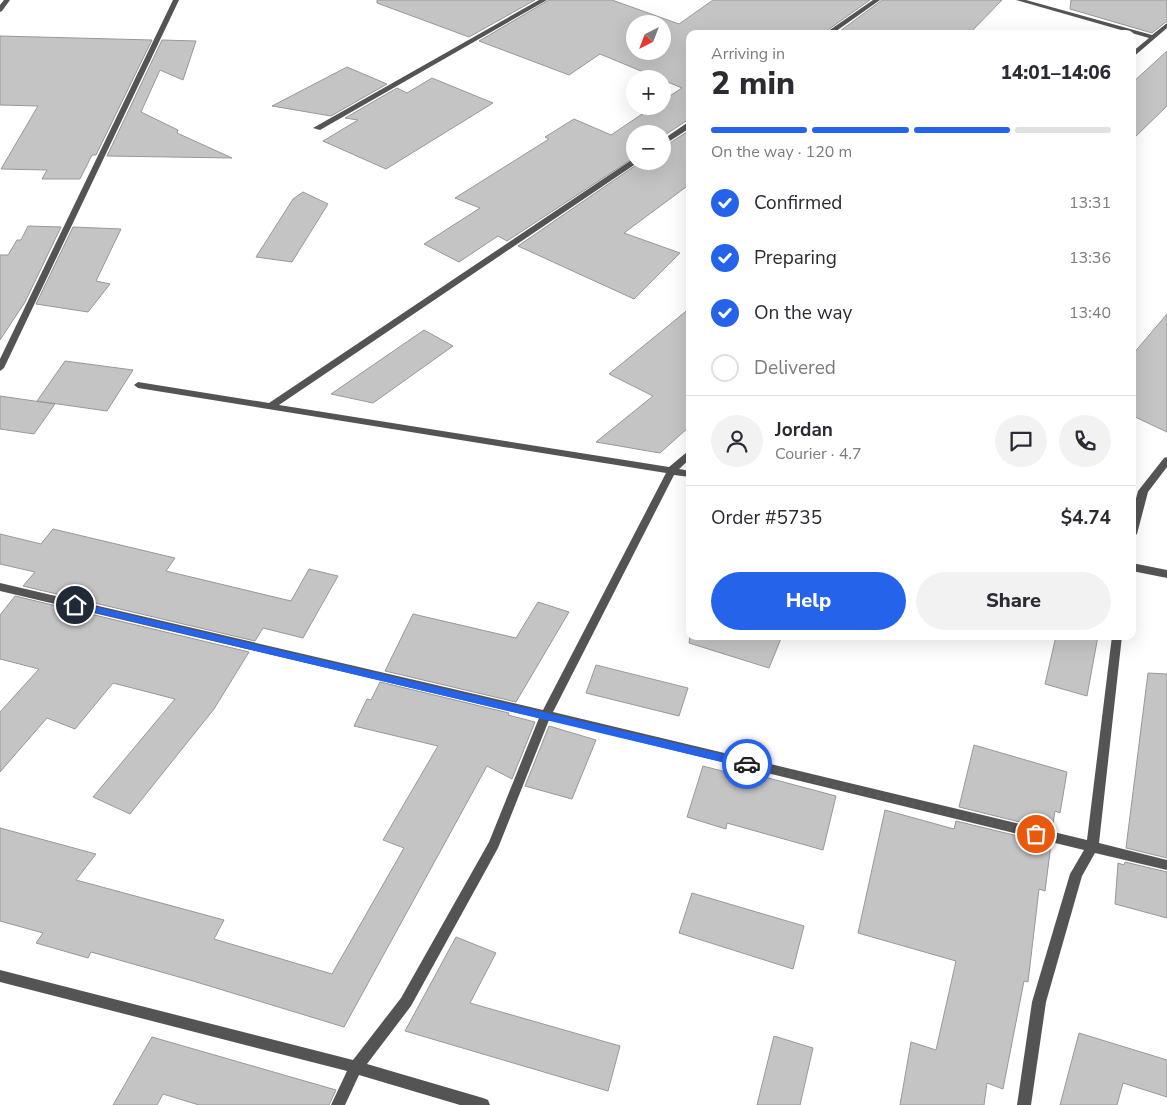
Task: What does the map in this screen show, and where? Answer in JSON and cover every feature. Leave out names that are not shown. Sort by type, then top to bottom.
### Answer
[{"type":"lane","points":[[0,10],[7,0]]},
{"type":"lane","points":[[0,368],[176,0]]},
{"type":"lane","points":[[317,128],[544,0]]},
{"type":"lane","points":[[833,30],[877,0]]},
{"type":"lane","points":[[1019,0],[1128,30]]},
{"type":"lane","points":[[1136,53],[1167,25]]},
{"type":"lane","points":[[1136,32],[1154,37]]},
{"type":"lane","points":[[671,138],[686,128]]},
{"type":"lane","points":[[271,406],[626,168]]},
{"type":"lane","points":[[138,385],[686,473]]},
{"type":"lane","points":[[338,1105],[356,1067],[406,1002],[494,844],[546,715],[672,470],[686,458]]},
{"type":"lane","points":[[1136,518],[1143,491],[1167,460]]},
{"type":"lane","points":[[1136,568],[1167,574]]},
{"type":"lane","points":[[0,587],[546,715],[1167,865]]},
{"type":"lane","points":[[1024,1105],[1039,1002],[1076,874],[1092,848],[1117,640]]},
{"type":"lane","points":[[0,976],[356,1067],[483,1105]]},
{"type":"building","points":[[377,0],[535,0],[469,37],[377,3]]},
{"type":"building","points":[[549,0],[612,0],[654,15],[626,15],[626,60],[671,60],[671,21],[679,24],[713,0],[870,0],[828,30],[686,30],[686,121],[671,131],[671,125],[626,125],[626,163],[507,241],[498,236],[459,262],[424,244],[480,208],[455,198],[549,139],[545,137],[574,119],[611,135],[641,115],[671,115],[671,95],[682,88],[671,83],[671,70],[639,70],[600,54],[569,75],[479,41]]},
{"type":"building","points":[[882,0],[1002,0],[973,30],[841,30]]},
{"type":"building","points":[[1071,0],[1167,0],[1167,21],[1152,33],[1070,9]]},
{"type":"building","points":[[0,36],[152,40],[96,155],[92,155],[80,179],[42,179],[47,170],[1,169],[38,106],[0,105]]},
{"type":"building","points":[[162,40],[196,41],[183,80],[160,70],[141,112],[178,130],[177,133],[232,158],[107,156]]},
{"type":"building","points":[[1167,51],[1167,106],[1136,136],[1136,79]]},
{"type":"building","points":[[347,67],[387,84],[331,116],[272,106]]},
{"type":"building","points":[[432,78],[493,103],[386,169],[323,141],[358,120],[345,118],[397,88],[407,93]]},
{"type":"building","points":[[686,133],[686,187],[624,233],[680,253],[634,299],[518,246],[629,170],[671,170],[671,142]]},
{"type":"building","points":[[303,192],[328,204],[292,262],[256,257],[293,199]]},
{"type":"building","points":[[28,226],[61,227],[25,302],[0,340],[0,255],[8,255],[17,240],[21,240]]},
{"type":"building","points":[[73,227],[121,229],[96,281],[110,284],[88,312],[36,304]]},
{"type":"building","points":[[686,311],[686,430],[660,453],[596,442],[653,396],[609,374]]},
{"type":"building","points":[[1167,314],[1167,432],[1136,417],[1136,350]]},
{"type":"building","points":[[424,330],[453,346],[373,403],[331,394]]},
{"type":"building","points":[[65,361],[133,370],[107,411],[37,401]]},
{"type":"building","points":[[0,396],[55,404],[34,434],[0,429]]},
{"type":"building","points":[[53,529],[175,558],[166,571],[291,601],[309,569],[338,576],[303,638],[263,628],[255,641],[23,586],[35,572],[0,564],[0,534],[41,544]]},
{"type":"building","points":[[15,596],[249,652],[214,709],[130,814],[93,797],[175,699],[113,683],[75,729],[47,718],[0,772],[0,712],[39,669],[0,659],[0,615]]},
{"type":"building","points":[[538,602],[569,612],[516,702],[385,671],[413,614],[516,638]]},
{"type":"building","points":[[689,640],[780,640],[769,668],[689,643]]},
{"type":"building","points":[[1055,640],[1097,640],[1087,696],[1045,684]]},
{"type":"building","points":[[596,665],[688,688],[679,716],[586,693]]},
{"type":"building","points":[[1148,673],[1167,674],[1167,858],[1126,848]]},
{"type":"building","points":[[380,682],[509,713],[508,715],[535,722],[512,779],[487,766],[344,1027],[91,952],[88,958],[36,943],[43,933],[0,921],[0,828],[96,854],[76,880],[224,920],[214,939],[332,974],[404,848],[383,840],[438,746],[354,726],[367,699],[371,700]]},
{"type":"building","points":[[549,726],[596,740],[572,799],[525,786]]},
{"type":"building","points":[[974,745],[1067,772],[1060,813],[1055,811],[1052,830],[959,807]]},
{"type":"building","points":[[703,766],[741,776],[742,771],[836,796],[823,850],[727,823],[726,829],[687,817]]},
{"type":"building","points":[[885,810],[954,829],[956,821],[1051,844],[1045,891],[1039,889],[1028,982],[1024,981],[1003,1089],[987,1083],[984,1105],[900,1105],[911,1042],[936,1050],[956,961],[858,933]]},
{"type":"building","points":[[1125,862],[1167,872],[1167,918],[1115,904],[1118,863],[1124,865]]},
{"type":"building","points":[[692,893],[804,926],[793,969],[679,933]]},
{"type":"building","points":[[456,937],[496,953],[470,1003],[620,1046],[608,1091],[405,1031]]},
{"type":"building","points":[[1079,1033],[1167,1060],[1167,1097],[1123,1083],[1117,1105],[1060,1105]]},
{"type":"building","points":[[774,1036],[813,1048],[800,1105],[757,1105]]},
{"type":"building","points":[[152,1037],[336,1090],[329,1105],[199,1105],[163,1094],[157,1105],[113,1105]]},
{"type":"way so far","points":[[747,764],[1036,834]]},
{"type":"route","points":[[75,605],[747,764]]}]
